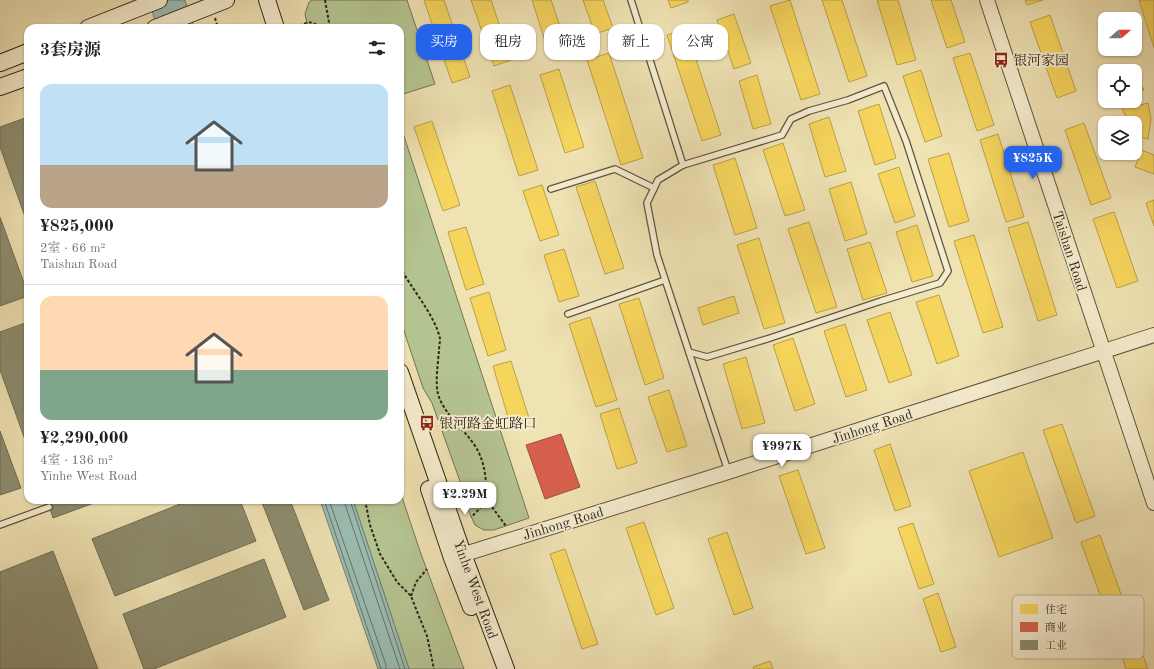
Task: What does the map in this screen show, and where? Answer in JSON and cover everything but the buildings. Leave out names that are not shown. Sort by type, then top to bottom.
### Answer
[{"type":"main road","points":[[165,24],[226,0]]},
{"type":"main road","points":[[267,0],[275,24]]},
{"type":"main road","points":[[276,0],[284,24]]},
{"type":"main road","points":[[98,24],[153,3]]},
{"type":"main road","points":[[0,63],[24,54]]},
{"type":"main road","points":[[0,87],[24,78]]},
{"type":"main road","name":"Yinhe West Road","points":[[404,385],[457,556],[506,669]]},
{"type":"main road","name":"Yinhe West Road","points":[[404,413],[457,556],[496,669]]},
{"type":"street","name":"Taishan Road","points":[[987,0],[1154,503]]},
{"type":"street","name":"Jinhong Road","points":[[457,556],[728,472],[1154,335]]},
{"type":"lane","points":[[631,0],[683,165]]},
{"type":"lane","points":[[689,352],[707,357],[767,339],[940,282],[948,271],[906,141],[884,86],[848,100],[809,111],[791,119],[782,135],[683,165],[658,180],[647,203],[657,255],[728,472]]},
{"type":"lane","points":[[551,189],[615,169],[654,188]]},
{"type":"lane","points":[[568,314],[665,280]]},
{"type":"lane","points":[[0,525],[49,507]]},
{"type":"path","points":[[325,0],[329,24]]},
{"type":"path","points":[[302,24],[306,22],[313,22],[316,24]]},
{"type":"path","points":[[404,275],[430,314],[440,339],[437,380],[438,393],[447,412],[474,443],[485,468],[486,499],[478,511],[471,517]]},
{"type":"path","points":[[486,499],[506,526]]},
{"type":"path","points":[[366,504],[370,525],[380,554],[397,582],[412,596],[427,636],[434,669]]},
{"type":"path","points":[[412,596],[416,582],[427,568]]},
{"type":"green space","points":[[312,0],[407,0],[416,27],[416,60],[427,60],[435,84],[404,94],[404,24],[307,24],[305,14],[309,2]]},
{"type":"green space","points":[[404,136],[529,518],[494,530],[484,530],[475,525],[469,512],[461,484],[432,403],[423,388],[404,331]]},
{"type":"green space","points":[[404,503],[421,554],[464,669],[409,669],[354,504]]},
{"type":"water","points":[[149,0],[185,0],[193,24],[156,24]]},
{"type":"water","points":[[321,504],[354,504],[409,669],[378,669]]},
{"type":"place","name":"银河家园","points":[[1001,60]]},
{"type":"place","name":"银河路金虹路口","points":[[427,423]]}]
